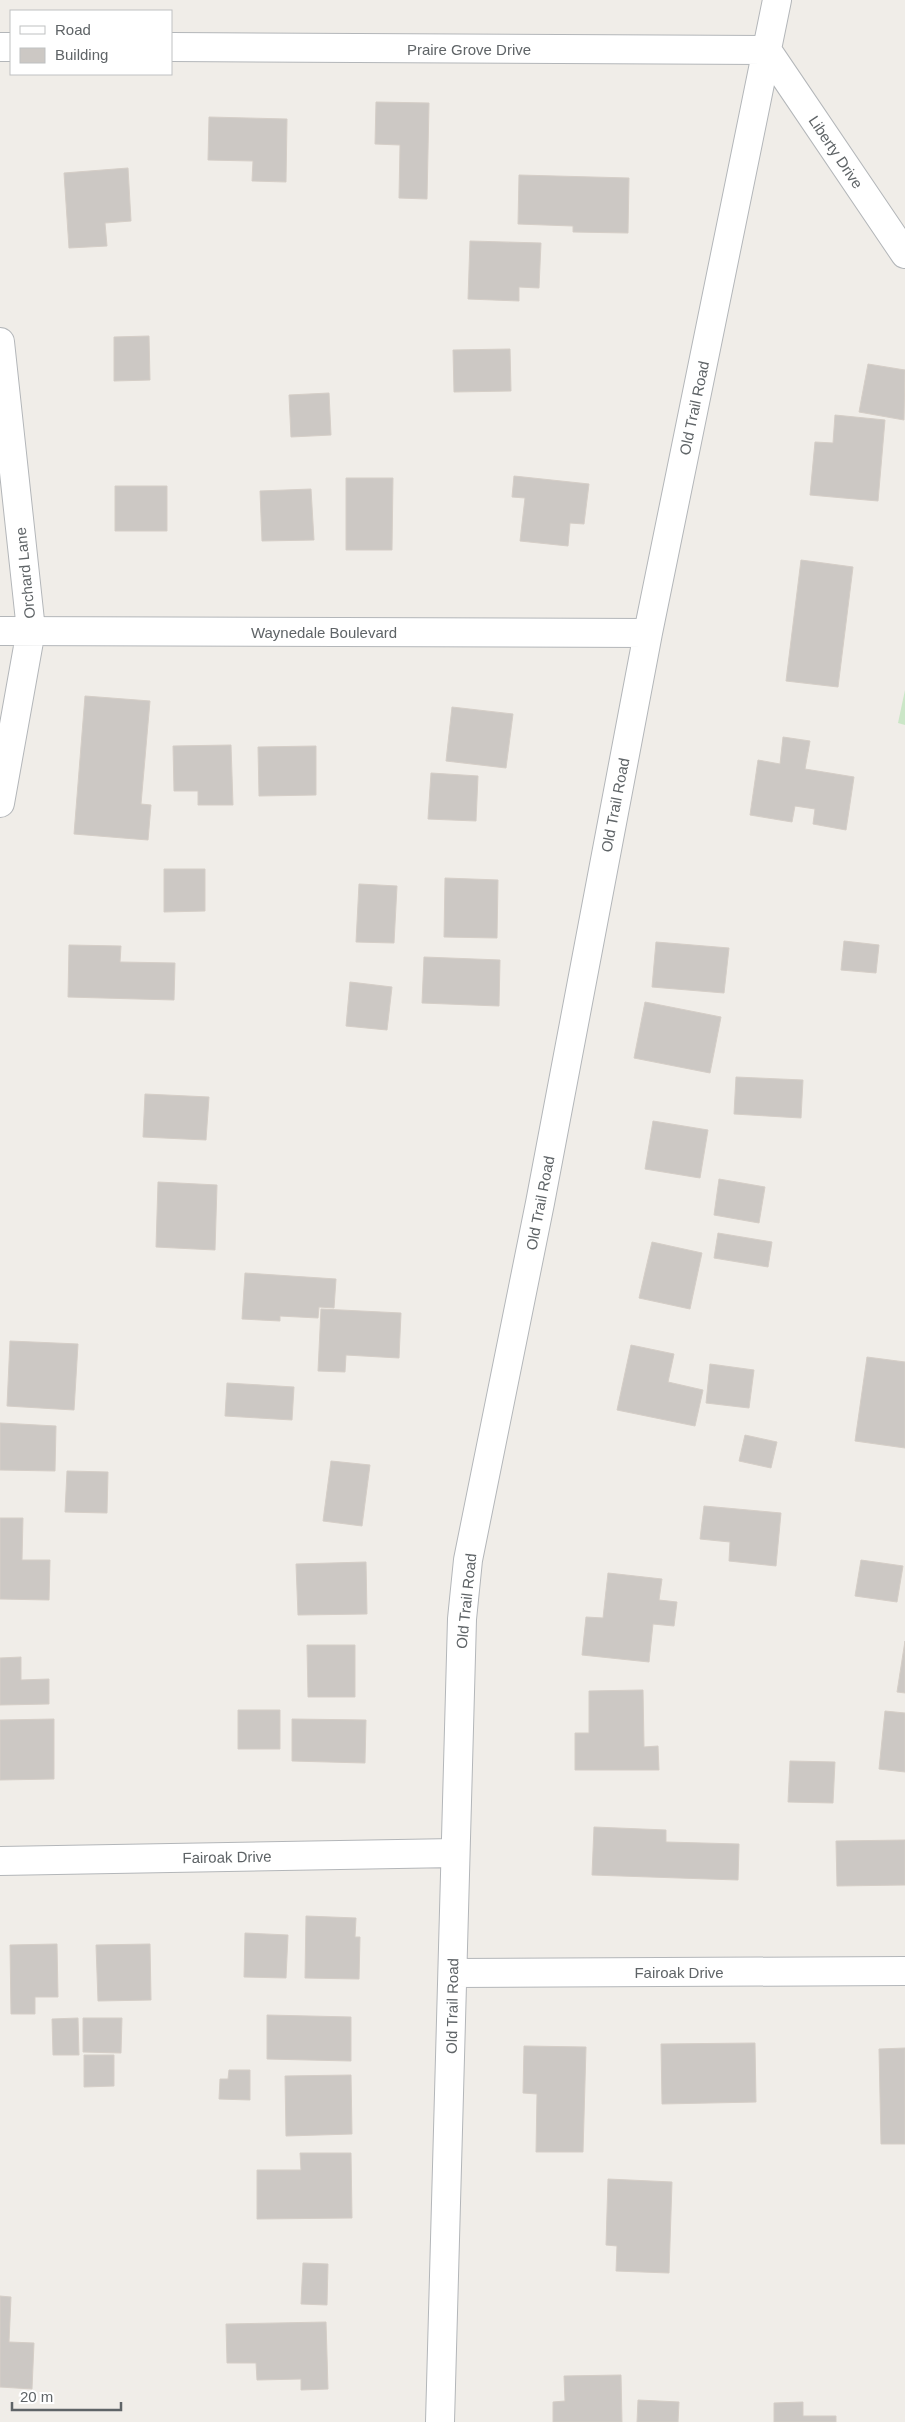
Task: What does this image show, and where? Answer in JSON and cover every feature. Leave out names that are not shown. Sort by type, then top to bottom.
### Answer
[{"type":"street","name":"Old Trail Road","points":[[440,2422],[462,1619],[468,1560],[542,1193],[648,633],[777,0]]},
{"type":"street","name":"Praire Grove Drive","points":[[172,48],[767,50]]},
{"type":"street","name":"Liberty Drive","points":[[767,50],[905,254]]},
{"type":"street","name":"Orchard Lane","points":[[0,342],[31,630],[0,803]]},
{"type":"street","name":"Waynedale Boulevard","points":[[0,631],[648,633]]},
{"type":"street","name":"Fairoak Drive","points":[[0,1861],[455,1853]]},
{"type":"street","name":"Fairoak Drive","points":[[453,1973],[905,1971]]},
{"type":"green space","points":[[905,690],[905,725],[898,723]]},
{"type":"building","points":[[376,102],[429,103],[427,199],[399,198],[400,145],[375,144]]},
{"type":"building","points":[[209,117],[287,119],[286,182],[252,181],[253,161],[208,160]]},
{"type":"building","points":[[128,168],[131,221],[105,223],[107,246],[69,248],[64,173]]},
{"type":"building","points":[[519,175],[629,178],[628,233],[573,232],[573,226],[518,224]]},
{"type":"building","points":[[470,241],[541,243],[539,288],[519,287],[519,301],[468,299]]},
{"type":"building","points":[[149,336],[150,380],[114,381],[114,337]]},
{"type":"building","points":[[510,349],[511,391],[454,392],[453,350]]},
{"type":"building","points":[[868,364],[905,370],[904,420],[859,412]]},
{"type":"building","points":[[329,393],[331,435],[291,437],[289,395]]},
{"type":"building","points":[[835,415],[885,420],[878,501],[810,495],[815,442],[833,443]]},
{"type":"building","points":[[514,476],[589,484],[584,524],[570,523],[568,546],[520,541],[525,498],[512,497]]},
{"type":"building","points":[[346,478],[393,478],[392,550],[346,550]]},
{"type":"building","points":[[115,486],[167,486],[167,531],[115,531]]},
{"type":"building","points":[[311,489],[314,540],[262,541],[260,491]]},
{"type":"building","points":[[801,560],[853,567],[838,687],[786,681]]},
{"type":"building","points":[[85,696],[150,701],[141,804],[151,805],[148,840],[74,834]]},
{"type":"building","points":[[452,707],[513,714],[506,768],[446,761]]},
{"type":"building","points":[[783,737],[810,741],[805,769],[854,777],[846,830],[813,824],[815,809],[795,806],[792,822],[750,815],[758,760],[780,764]]},
{"type":"building","points":[[231,745],[233,805],[198,805],[198,791],[174,791],[173,746]]},
{"type":"building","points":[[316,746],[316,795],[259,796],[258,747]]},
{"type":"building","points":[[431,773],[478,776],[476,821],[428,819]]},
{"type":"building","points":[[164,869],[205,869],[205,911],[164,912]]},
{"type":"building","points":[[445,878],[498,880],[497,938],[444,937]]},
{"type":"building","points":[[359,884],[397,886],[394,943],[356,942]]},
{"type":"building","points":[[844,941],[879,945],[876,973],[841,970]]},
{"type":"building","points":[[656,942],[729,948],[724,993],[652,987]]},
{"type":"building","points":[[69,945],[121,946],[120,962],[175,963],[174,1000],[68,997]]},
{"type":"building","points":[[424,957],[500,960],[499,1006],[422,1003]]},
{"type":"building","points":[[350,982],[392,987],[387,1030],[346,1026]]},
{"type":"building","points":[[645,1002],[721,1017],[710,1073],[634,1058]]},
{"type":"building","points":[[736,1077],[803,1080],[801,1118],[734,1114]]},
{"type":"building","points":[[145,1094],[209,1097],[206,1140],[143,1137]]},
{"type":"building","points":[[653,1121],[708,1130],[700,1178],[645,1169]]},
{"type":"building","points":[[719,1179],[765,1187],[759,1223],[714,1215]]},
{"type":"building","points":[[158,1182],[217,1185],[215,1250],[156,1247]]},
{"type":"building","points":[[718,1233],[772,1242],[768,1267],[714,1258]]},
{"type":"building","points":[[652,1242],[702,1253],[690,1309],[639,1298]]},
{"type":"building","points":[[245,1273],[336,1279],[334,1308],[319,1307],[318,1318],[280,1316],[280,1321],[242,1319]]},
{"type":"building","points":[[321,1309],[401,1313],[399,1358],[346,1355],[345,1372],[318,1371]]},
{"type":"building","points":[[10,1341],[78,1344],[74,1410],[7,1406]]},
{"type":"building","points":[[631,1345],[674,1354],[668,1382],[703,1390],[695,1426],[617,1410]]},
{"type":"building","points":[[867,1357],[905,1362],[905,1448],[855,1441]]},
{"type":"building","points":[[710,1364],[754,1370],[749,1408],[706,1403]]},
{"type":"building","points":[[227,1383],[294,1387],[292,1420],[225,1416]]},
{"type":"building","points":[[0,1423],[56,1426],[55,1471],[0,1470]]},
{"type":"building","points":[[745,1435],[777,1442],[771,1468],[739,1461]]},
{"type":"building","points":[[331,1461],[370,1465],[362,1526],[323,1521]]},
{"type":"building","points":[[67,1471],[108,1472],[107,1513],[65,1512]]},
{"type":"building","points":[[704,1506],[781,1513],[776,1566],[729,1561],[730,1542],[700,1539]]},
{"type":"building","points":[[0,1518],[23,1518],[22,1560],[50,1560],[49,1600],[0,1599]]},
{"type":"building","points":[[861,1560],[903,1566],[897,1602],[855,1596]]},
{"type":"building","points":[[366,1562],[367,1614],[298,1615],[296,1564]]},
{"type":"building","points":[[608,1573],[662,1579],[659,1600],[677,1602],[674,1626],[653,1624],[649,1662],[582,1655],[586,1617],[603,1618]]},
{"type":"building","points":[[905,1641],[905,1693],[897,1692]]},
{"type":"building","points":[[307,1645],[355,1645],[355,1697],[308,1697]]},
{"type":"building","points":[[21,1657],[21,1680],[49,1679],[49,1704],[0,1705],[0,1658]]},
{"type":"building","points":[[643,1690],[644,1747],[658,1746],[659,1770],[575,1770],[575,1733],[589,1733],[589,1691]]},
{"type":"building","points":[[238,1710],[280,1710],[280,1749],[238,1749]]},
{"type":"building","points":[[885,1711],[905,1713],[905,1772],[879,1769]]},
{"type":"building","points":[[54,1719],[54,1779],[0,1780],[0,1720]]},
{"type":"building","points":[[292,1719],[366,1720],[365,1763],[292,1761]]},
{"type":"building","points":[[790,1761],[835,1762],[833,1803],[788,1802]]},
{"type":"building","points":[[594,1827],[666,1830],[666,1842],[739,1844],[738,1880],[592,1875]]},
{"type":"building","points":[[905,1840],[905,1885],[837,1886],[836,1841]]},
{"type":"building","points":[[306,1916],[356,1918],[355,1937],[360,1937],[359,1979],[305,1978]]},
{"type":"building","points":[[245,1933],[288,1935],[286,1978],[244,1977]]},
{"type":"building","points":[[57,1944],[58,1997],[35,1997],[35,2014],[11,2014],[10,1945]]},
{"type":"building","points":[[150,1944],[151,2000],[98,2001],[96,1945]]},
{"type":"building","points":[[267,2015],[351,2017],[351,2061],[267,2059]]},
{"type":"building","points":[[78,2018],[79,2055],[53,2055],[52,2019]]},
{"type":"building","points":[[83,2018],[122,2018],[121,2053],[83,2052]]},
{"type":"building","points":[[755,2043],[756,2102],[662,2104],[661,2044]]},
{"type":"building","points":[[524,2046],[586,2047],[583,2152],[536,2152],[537,2094],[523,2093]]},
{"type":"building","points":[[905,2048],[905,2144],[881,2144],[879,2049]]},
{"type":"building","points":[[84,2055],[114,2055],[114,2086],[84,2087]]},
{"type":"building","points":[[229,2070],[250,2070],[250,2100],[219,2099],[220,2079],[228,2079]]},
{"type":"building","points":[[351,2075],[352,2134],[286,2136],[285,2076]]},
{"type":"building","points":[[300,2153],[351,2153],[352,2218],[257,2219],[257,2170],[301,2170]]},
{"type":"building","points":[[608,2179],[672,2182],[669,2273],[616,2271],[617,2246],[606,2245]]},
{"type":"building","points":[[303,2263],[328,2264],[327,2305],[301,2304]]},
{"type":"building","points":[[0,2296],[11,2297],[9,2342],[34,2343],[32,2389],[0,2387]]},
{"type":"building","points":[[326,2322],[328,2389],[301,2390],[301,2379],[257,2380],[256,2363],[227,2363],[226,2324]]},
{"type":"building","points":[[621,2375],[622,2422],[553,2422],[553,2402],[565,2401],[564,2376]]},
{"type":"building","points":[[638,2400],[679,2402],[678,2422],[637,2422]]},
{"type":"building","points":[[803,2402],[803,2416],[836,2416],[836,2422],[774,2422],[774,2403]]}]
